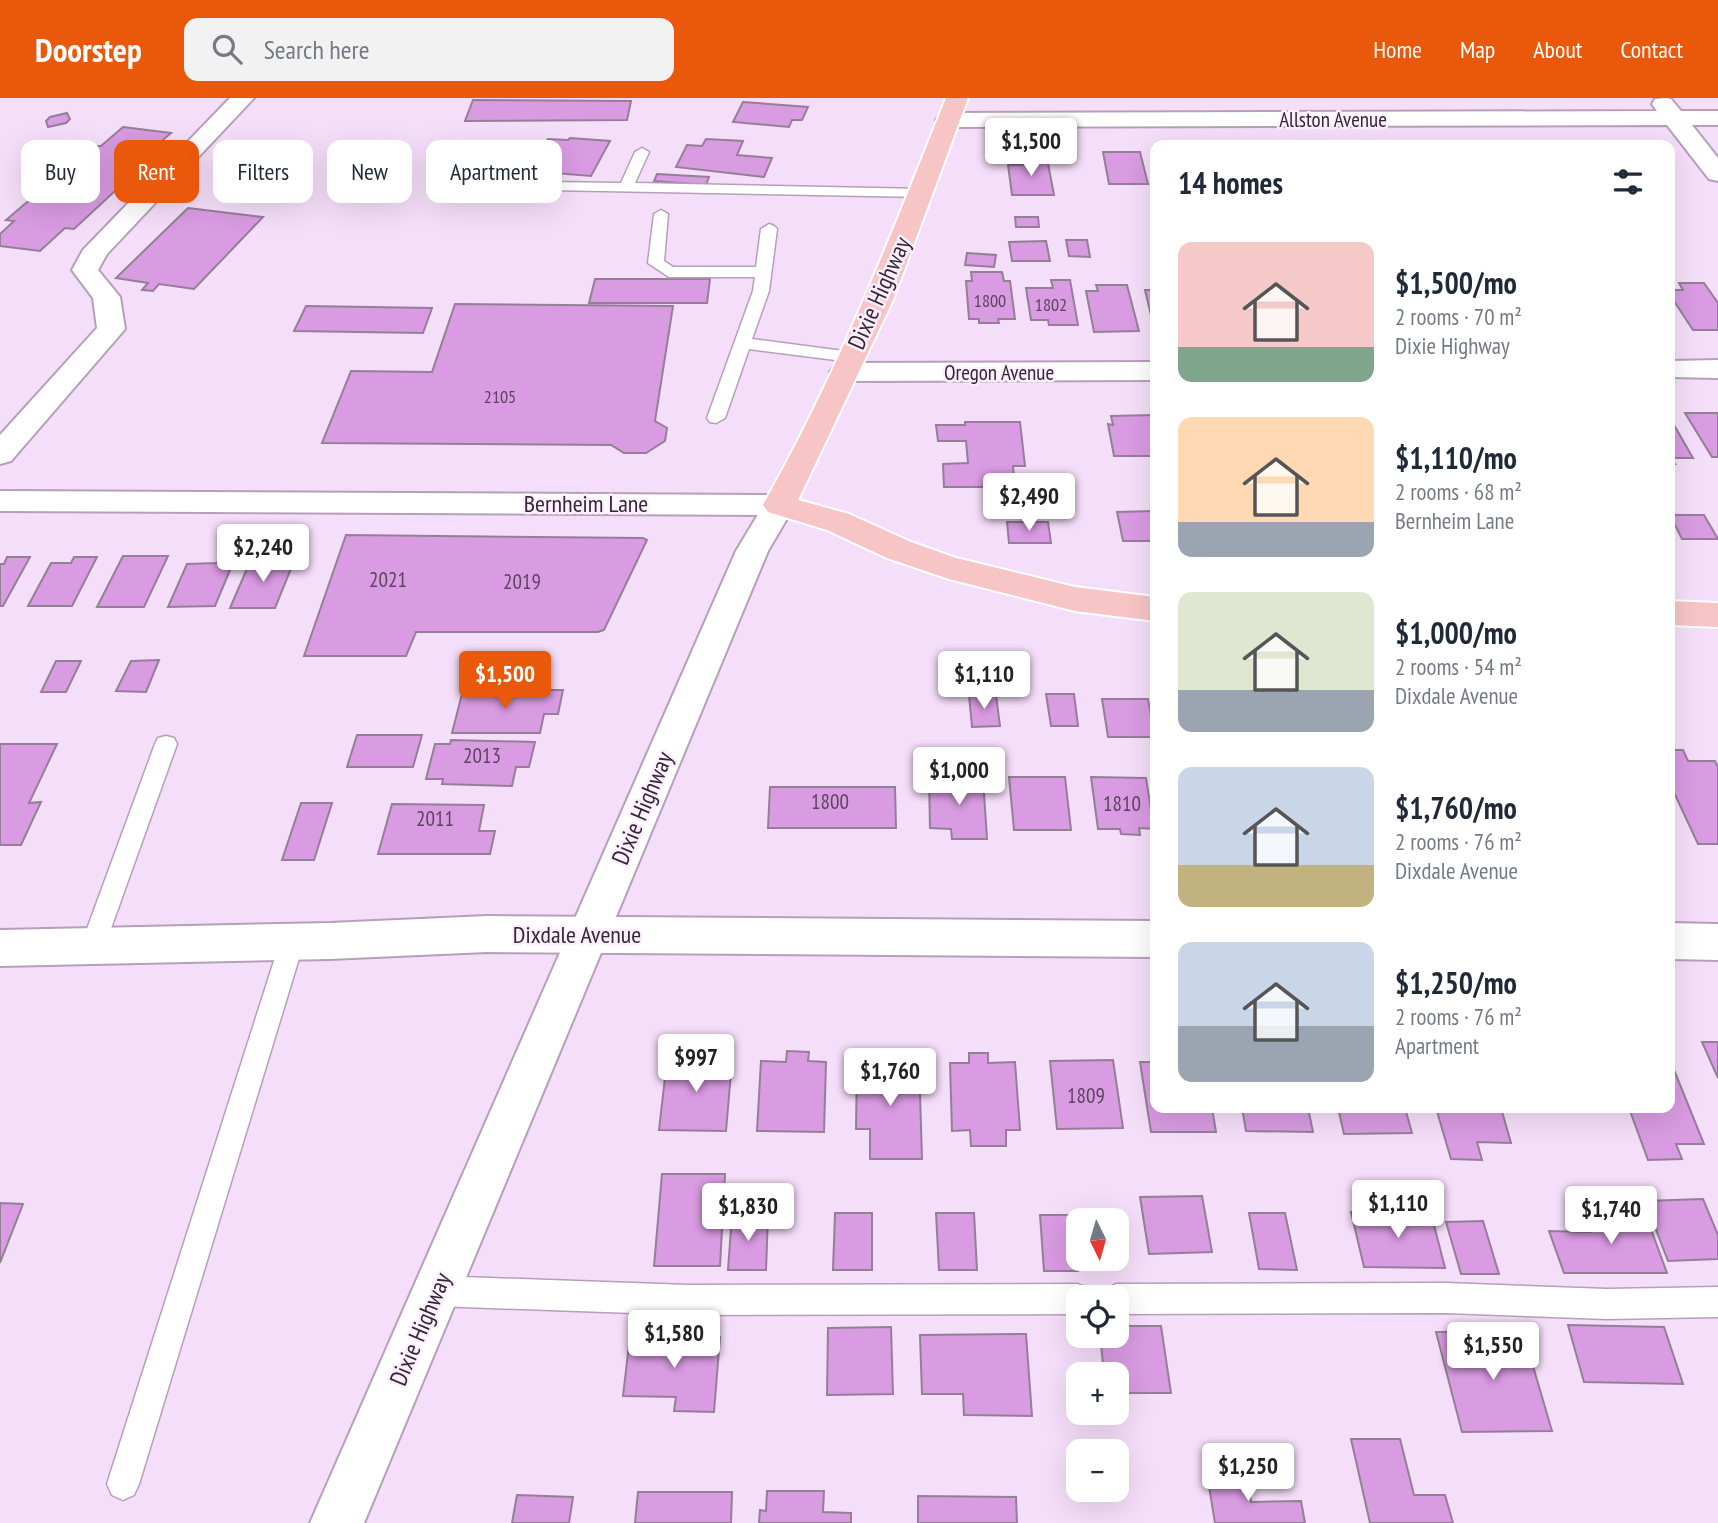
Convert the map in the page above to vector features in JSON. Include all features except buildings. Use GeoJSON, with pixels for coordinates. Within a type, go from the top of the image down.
{"type":"FeatureCollection","features":[{"type":"Feature","properties":{"kind":"main road","name":"Dixie Highway"},"geometry":{"type":"LineString","coordinates":[[779,505],[799,469],[879,300],[923,193],[952,109]]}},
{"type":"Feature","properties":{"kind":"main road","name":"Bernheim Lane"},"geometry":{"type":"LineString","coordinates":[[779,505],[838,522],[899,551],[950,568],[1075,599],[1150,608]]}},
{"type":"Feature","properties":{"kind":"main road"},"geometry":{"type":"LineString","coordinates":[[1675,613],[1718,615]]}},
{"type":"Feature","properties":{"kind":"street"},"geometry":{"type":"LineString","coordinates":[[0,454],[111,329],[106,297],[85,270],[96,250],[243,98]]}},
{"type":"Feature","properties":{"kind":"street"},"geometry":{"type":"LineString","coordinates":[[1658,98],[1718,174]]}},
{"type":"Feature","properties":{"kind":"street","name":"Allston Avenue"},"geometry":{"type":"LineString","coordinates":[[952,109],[1718,118]]}},
{"type":"Feature","properties":{"kind":"street","name":"Oregon Avenue"},"geometry":{"type":"LineString","coordinates":[[847,365],[1150,371]]}},
{"type":"Feature","properties":{"kind":"street"},"geometry":{"type":"LineString","coordinates":[[1675,369],[1718,369]]}},
{"type":"Feature","properties":{"kind":"street","name":"Bernheim Lane"},"geometry":{"type":"LineString","coordinates":[[0,501],[779,505]]}},
{"type":"Feature","properties":{"kind":"street","name":"Dixie Highway"},"geometry":{"type":"LineString","coordinates":[[337,1523],[752,551],[779,505]]}},
{"type":"Feature","properties":{"kind":"street","name":"Dixdale Avenue"},"geometry":{"type":"LineString","coordinates":[[0,948],[92,948],[588,934],[1150,939]]}},
{"type":"Feature","properties":{"kind":"street"},"geometry":{"type":"LineString","coordinates":[[1675,941],[1718,942]]}},
{"type":"Feature","properties":{"kind":"lane"},"geometry":{"type":"LineString","coordinates":[[626,188],[642,152]]}},
{"type":"Feature","properties":{"kind":"lane"},"geometry":{"type":"LineString","coordinates":[[562,187],[923,193]]}},
{"type":"Feature","properties":{"kind":"lane"},"geometry":{"type":"LineString","coordinates":[[661,214],[656,263],[661,269],[669,272],[764,272]]}},
{"type":"Feature","properties":{"kind":"lane"},"geometry":{"type":"LineString","coordinates":[[716,418],[761,291],[769,229]]}},
{"type":"Feature","properties":{"kind":"lane"},"geometry":{"type":"LineString","coordinates":[[743,343],[847,365]]}},
{"type":"Feature","properties":{"kind":"lane"},"geometry":{"type":"LineString","coordinates":[[92,948],[166,744]]}},
{"type":"Feature","properties":{"kind":"lane"},"geometry":{"type":"LineString","coordinates":[[122,1484],[292,942]]}},
{"type":"Feature","properties":{"kind":"lane"},"geometry":{"type":"LineString","coordinates":[[436,1292],[688,1300],[1066,1299]]}},
{"type":"Feature","properties":{"kind":"lane"},"geometry":{"type":"LineString","coordinates":[[1129,1299],[1446,1298],[1607,1304],[1718,1302]]}}]}
